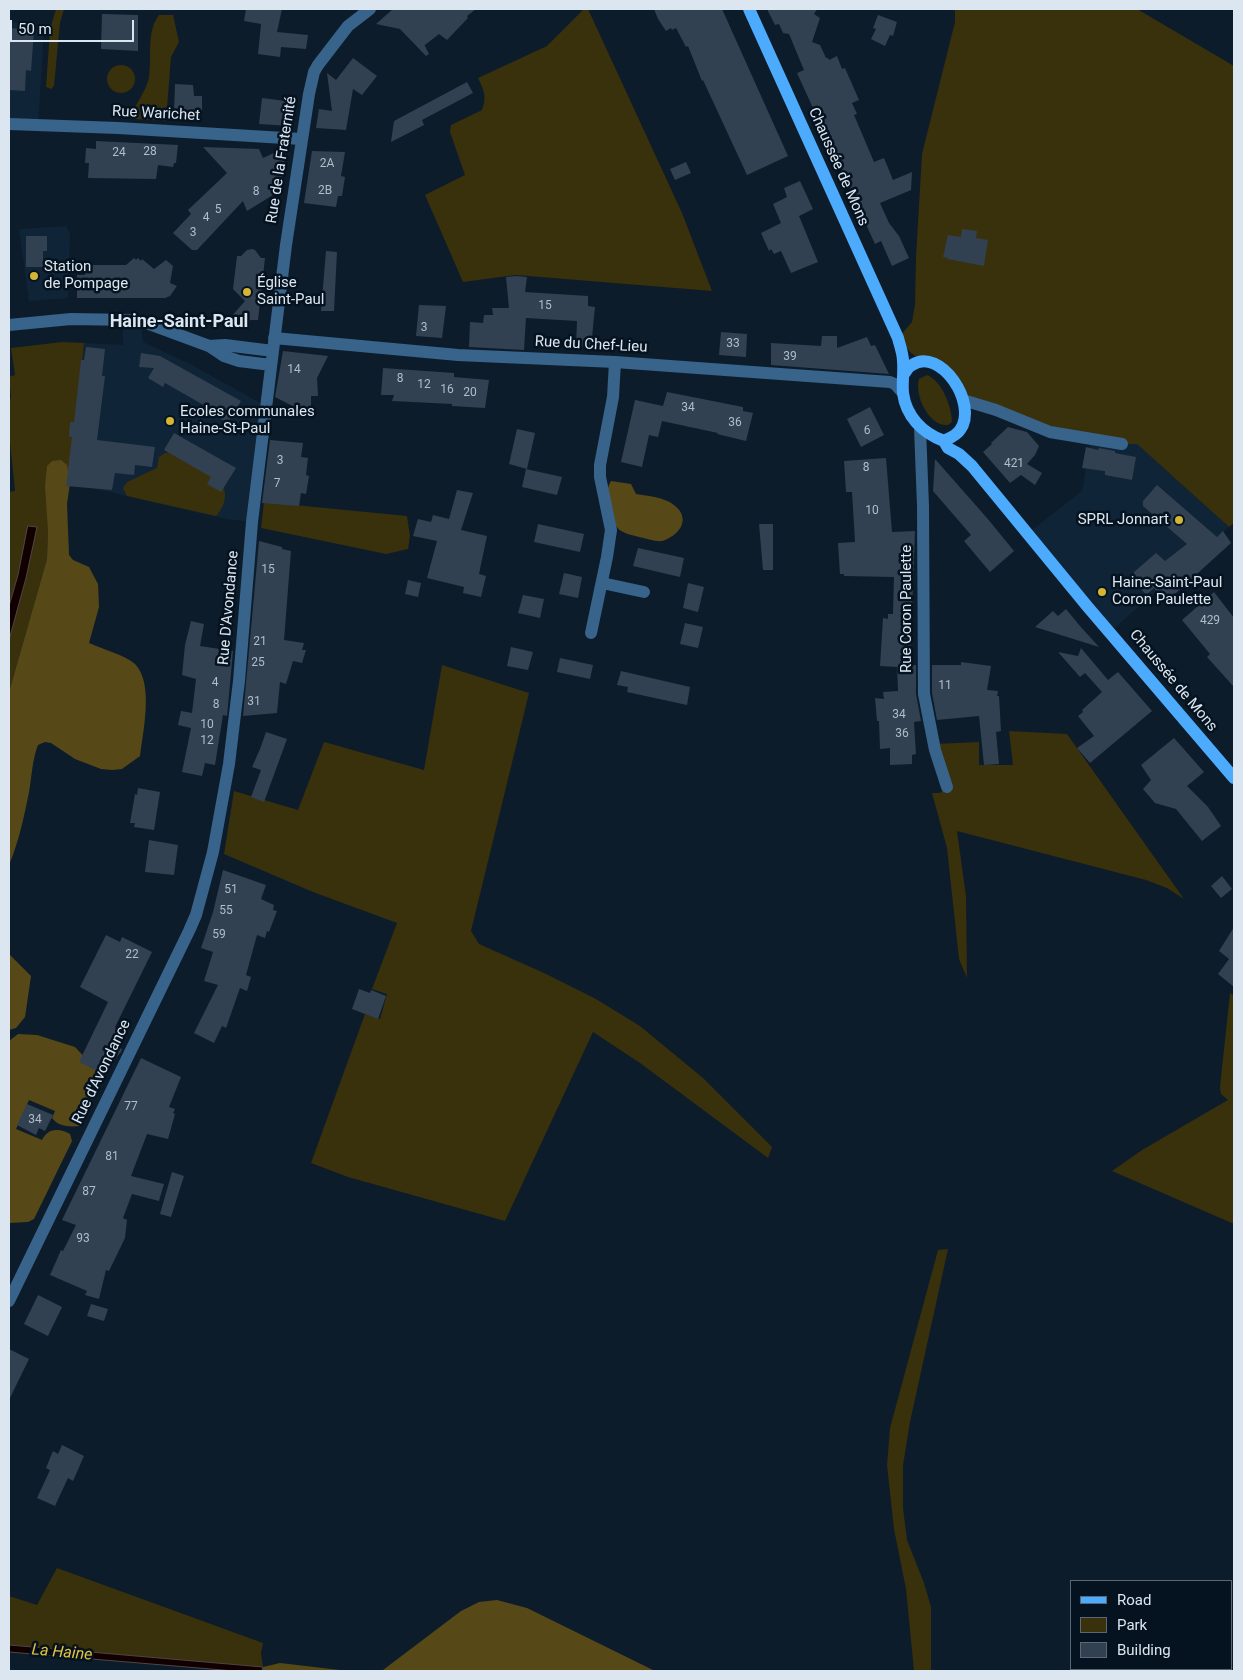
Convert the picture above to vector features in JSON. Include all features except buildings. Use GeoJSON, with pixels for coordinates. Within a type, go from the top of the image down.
{"type":"FeatureCollection","features":[{"type":"Feature","properties":{"kind":"main road","name":"Chaussée de Mons"},"geometry":{"type":"LineString","coordinates":[[749,9],[898,338]]}},
{"type":"Feature","properties":{"kind":"main road"},"geometry":{"type":"LineString","coordinates":[[898,338],[911,353],[923,362]]}},
{"type":"Feature","properties":{"kind":"main road"},"geometry":{"type":"LineString","coordinates":[[898,338],[903,358],[903,392],[910,413],[920,428],[933,437],[944,441],[948,448],[959,454],[972,466]]}},
{"type":"Feature","properties":{"kind":"main road"},"geometry":{"type":"LineString","coordinates":[[904,374],[912,365],[923,362],[934,364],[950,374],[956,382],[965,407],[965,421],[960,431],[944,441]]}},
{"type":"Feature","properties":{"kind":"main road"},"geometry":{"type":"LineString","coordinates":[[960,431],[972,466]]}},
{"type":"Feature","properties":{"kind":"main road","name":"Chaussée de Mons"},"geometry":{"type":"LineString","coordinates":[[972,466],[1234,778]]}},
{"type":"Feature","properties":{"kind":"street","name":"Rue de la Fraternité"},"geometry":{"type":"LineString","coordinates":[[271,365],[301,138],[311,82],[318,65],[348,26],[370,9]]}},
{"type":"Feature","properties":{"kind":"street","name":"Rue Warichet"},"geometry":{"type":"LineString","coordinates":[[9,124],[301,138]]}},
{"type":"Feature","properties":{"kind":"street"},"geometry":{"type":"LineString","coordinates":[[9,325],[71,319],[132,320],[144,322],[209,346],[224,356],[239,361],[271,365]]}},
{"type":"Feature","properties":{"kind":"street","name":"Rue du Chef-Lieu"},"geometry":{"type":"LineString","coordinates":[[209,346],[274,344],[615,362],[890,382],[903,392]]}},
{"type":"Feature","properties":{"kind":"street"},"geometry":{"type":"LineString","coordinates":[[591,633],[611,530],[600,477],[600,465],[613,397],[615,362]]}},
{"type":"Feature","properties":{"kind":"street","name":"Rue D'Avondance"},"geometry":{"type":"LineString","coordinates":[[213,852],[235,720],[252,522],[271,365]]}},
{"type":"Feature","properties":{"kind":"street"},"geometry":{"type":"LineString","coordinates":[[963,400],[996,410],[1050,432],[1122,444]]}},
{"type":"Feature","properties":{"kind":"street","name":"Rue Coron Paulette"},"geometry":{"type":"LineString","coordinates":[[920,428],[923,506],[924,694],[935,750],[947,787]]}},
{"type":"Feature","properties":{"kind":"street"},"geometry":{"type":"LineString","coordinates":[[602,583],[644,592]]}},
{"type":"Feature","properties":{"kind":"street","name":"Rue d'Avondance"},"geometry":{"type":"LineString","coordinates":[[9,1300],[189,931],[196,915],[213,852]]}},
{"type":"Feature","properties":{"kind":"shaded area"},"geometry":{"type":"Polygon","coordinates":[[[9,21],[18,23],[17,27],[44,30],[38,125],[9,124],[9,21]]]}},
{"type":"Feature","properties":{"kind":"shaded area"},"geometry":{"type":"Polygon","coordinates":[[[66,226],[70,234],[68,298],[29,301],[19,229],[66,226]]]}},
{"type":"Feature","properties":{"kind":"shaded area","name":"Ecoles communales Haine-St-Paul"},"geometry":{"type":"Polygon","coordinates":[[[141,326],[143,342],[190,364],[266,406],[252,522],[226,519],[70,483],[84,343],[123,345],[123,330],[141,326]]]}},
{"type":"Feature","properties":{"kind":"shaded area"},"geometry":{"type":"Polygon","coordinates":[[[1091,439],[1122,444],[1137,444],[1229,527],[1110,632],[1027,534],[1082,491],[1091,439]]]}},
{"type":"Feature","properties":{"kind":"shaded area"},"geometry":{"type":"Polygon","coordinates":[[[61,460],[67,465],[70,483],[67,504],[69,555],[73,560],[89,567],[98,584],[99,607],[89,643],[125,658],[135,664],[141,672],[146,695],[143,734],[140,756],[122,769],[101,769],[75,759],[51,743],[45,742],[38,745],[33,762],[23,820],[9,865],[9,692],[47,559],[48,530],[45,486],[47,466],[52,461],[61,460]]]}},
{"type":"Feature","properties":{"kind":"shaded area"},"geometry":{"type":"Polygon","coordinates":[[[611,481],[631,484],[636,494],[670,502],[679,510],[682,516],[683,521],[678,531],[668,539],[660,541],[650,540],[619,530],[614,523],[609,499],[608,488],[611,481]]]}},
{"type":"Feature","properties":{"kind":"shaded area"},"geometry":{"type":"Polygon","coordinates":[[[9,954],[31,976],[25,1017],[16,1028],[9,1030],[9,954]]]}},
{"type":"Feature","properties":{"kind":"shaded area"},"geometry":{"type":"Polygon","coordinates":[[[18,1034],[37,1035],[75,1047],[87,1060],[101,1070],[102,1077],[80,1126],[61,1125],[52,1118],[55,1111],[29,1100],[16,1129],[42,1140],[47,1133],[58,1130],[70,1134],[72,1141],[34,1219],[28,1222],[9,1223],[9,1041],[18,1034]]]}},
{"type":"Feature","properties":{"kind":"shaded area"},"geometry":{"type":"Polygon","coordinates":[[[497,1600],[527,1608],[655,1671],[370,1671],[383,1670],[461,1611],[479,1602],[497,1600]]]}},
{"type":"Feature","properties":{"kind":"shaded area"},"geometry":{"type":"Polygon","coordinates":[[[280,1663],[348,1671],[262,1671],[263,1667],[280,1663]]]}},
{"type":"Feature","properties":{"kind":"green space"},"geometry":{"type":"Polygon","coordinates":[[[56,9],[64,9],[60,23],[54,86],[51,89],[46,87],[50,30],[56,9]]]}},
{"type":"Feature","properties":{"kind":"green space"},"geometry":{"type":"Polygon","coordinates":[[[584,9],[588,9],[682,213],[712,291],[516,275],[463,282],[425,195],[465,175],[450,132],[451,125],[482,110],[484,94],[478,78],[547,46],[584,9]]]}},
{"type":"Feature","properties":{"kind":"green space"},"geometry":{"type":"Polygon","coordinates":[[[955,9],[1137,9],[1234,66],[1234,523],[1229,527],[1137,444],[1122,444],[1050,432],[963,400],[956,382],[911,353],[898,338],[912,322],[915,304],[922,154],[955,22],[955,9]]]}},
{"type":"Feature","properties":{"kind":"green space"},"geometry":{"type":"Polygon","coordinates":[[[159,15],[173,15],[179,42],[171,57],[166,121],[134,119],[132,113],[148,82],[152,29],[159,15]]]}},
{"type":"Feature","properties":{"kind":"green space"},"geometry":{"type":"Polygon","coordinates":[[[121,65],[131,69],[135,79],[131,89],[121,93],[111,89],[107,79],[111,69],[121,65]]]}},
{"type":"Feature","properties":{"kind":"green space"},"geometry":{"type":"Polygon","coordinates":[[[62,342],[84,343],[70,483],[48,530],[47,559],[9,692],[9,640],[37,527],[28,526],[18,575],[9,606],[9,492],[15,491],[9,432],[11,396],[9,377],[15,375],[11,348],[62,342]]]}},
{"type":"Feature","properties":{"kind":"green space"},"geometry":{"type":"Polygon","coordinates":[[[927,375],[942,389],[948,402],[952,422],[948,425],[935,421],[924,409],[918,386],[919,379],[927,375]]]}},
{"type":"Feature","properties":{"kind":"green space"},"geometry":{"type":"Polygon","coordinates":[[[172,452],[211,474],[223,485],[224,504],[216,516],[127,496],[123,488],[127,482],[157,468],[159,457],[165,453],[172,452]]]}},
{"type":"Feature","properties":{"kind":"green space"},"geometry":{"type":"Polygon","coordinates":[[[264,502],[407,516],[410,536],[408,549],[386,554],[261,528],[264,502]]]}},
{"type":"Feature","properties":{"kind":"green space"},"geometry":{"type":"Polygon","coordinates":[[[442,665],[529,693],[471,931],[479,944],[596,999],[640,1026],[703,1078],[772,1147],[768,1158],[640,1063],[593,1032],[505,1221],[348,1177],[311,1163],[365,1014],[380,1019],[387,994],[372,989],[397,923],[313,892],[224,854],[234,791],[298,810],[324,742],[424,770],[442,665]]]}},
{"type":"Feature","properties":{"kind":"green space"},"geometry":{"type":"Polygon","coordinates":[[[1009,731],[1067,734],[1184,899],[1167,888],[1146,880],[957,831],[966,896],[967,978],[959,959],[947,848],[932,793],[940,793],[947,786],[934,744],[979,742],[979,765],[1013,765],[1009,731]]]}},
{"type":"Feature","properties":{"kind":"green space"},"geometry":{"type":"Polygon","coordinates":[[[1230,993],[1234,996],[1234,1224],[1112,1171],[1142,1150],[1228,1100],[1221,1094],[1220,1087],[1230,993]]]}},
{"type":"Feature","properties":{"kind":"green space"},"geometry":{"type":"Polygon","coordinates":[[[948,1249],[910,1422],[903,1465],[903,1508],[907,1540],[924,1583],[931,1607],[931,1671],[914,1671],[906,1589],[894,1529],[887,1465],[890,1428],[938,1250],[948,1249]]]}},
{"type":"Feature","properties":{"kind":"green space"},"geometry":{"type":"Polygon","coordinates":[[[57,1568],[263,1643],[261,1653],[263,1667],[9,1645],[9,1596],[37,1605],[57,1568]]]}},
{"type":"Feature","properties":{"kind":"water"},"geometry":{"type":"Polygon","coordinates":[[[28,526],[37,527],[26,578],[9,640],[9,606],[18,575],[28,526]]]}},
{"type":"Feature","properties":{"kind":"water","name":"La Haine"},"geometry":{"type":"Polygon","coordinates":[[[9,1645],[263,1667],[262,1671],[234,1671],[9,1652],[9,1645]]]}},
{"type":"Feature","properties":{"kind":"place","name":"Station de Pompage"},"geometry":{"type":"Point","coordinates":[34,276]}},
{"type":"Feature","properties":{"kind":"place","name":"Église Saint-Paul"},"geometry":{"type":"Point","coordinates":[247,292]}},
{"type":"Feature","properties":{"kind":"place","name":"Ecoles communales Haine-St-Paul"},"geometry":{"type":"Point","coordinates":[170,421]}},
{"type":"Feature","properties":{"kind":"place","name":"SPRL Jonnart"},"geometry":{"type":"Point","coordinates":[1179,520]}},
{"type":"Feature","properties":{"kind":"place","name":"Haine-Saint-Paul Coron Paulette"},"geometry":{"type":"Point","coordinates":[1102,592]}},
{"type":"Feature","properties":{"kind":"district","name":"Haine-Saint-Paul"},"geometry":{"type":"Point","coordinates":[179,322]}}]}
